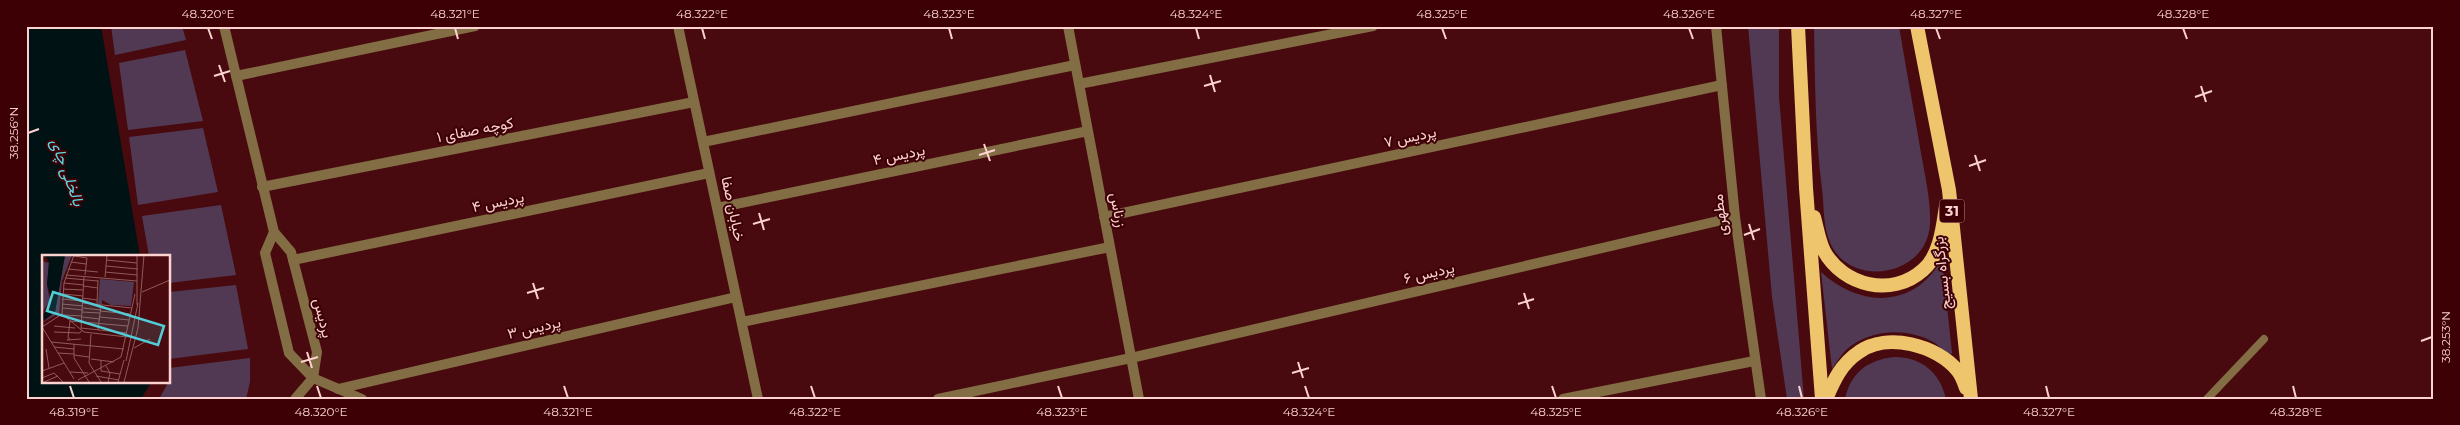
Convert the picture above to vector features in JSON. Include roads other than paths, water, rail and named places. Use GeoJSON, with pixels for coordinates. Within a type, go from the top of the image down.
{"type":"FeatureCollection","features":[{"type":"Feature","properties":{"kind":"highway"},"geometry":{"type":"LineString","coordinates":[[1798,26],[1806,188],[1822,399]]}},
{"type":"Feature","properties":{"kind":"highway","name":"بزرگراه بسیج"},"geometry":{"type":"LineString","coordinates":[[1917,26],[1949,190],[1971,398]]}},
{"type":"Feature","properties":{"kind":"highway"},"geometry":{"type":"LineString","coordinates":[[1806,188],[1823,250],[1834,264],[1852,279],[1870,285],[1888,286],[1906,281],[1923,270],[1930,262],[1942,229],[1949,190]]}},
{"type":"Feature","properties":{"kind":"highway"},"geometry":{"type":"LineString","coordinates":[[1826,399],[1838,372],[1860,351],[1872,345],[1902,343],[1925,348],[1946,360],[1958,371],[1971,398]]}},
{"type":"Feature","properties":{"kind":"street","name":"پردیس"},"geometry":{"type":"LineString","coordinates":[[224,26],[274,232],[292,252],[317,352],[313,378]]}},
{"type":"Feature","properties":{"kind":"street"},"geometry":{"type":"LineString","coordinates":[[236,76],[475,26]]}},
{"type":"Feature","properties":{"kind":"street","name":"خیابان صفا"},"geometry":{"type":"LineString","coordinates":[[678,26],[758,399]]}},
{"type":"Feature","properties":{"kind":"street","name":"زرناس"},"geometry":{"type":"LineString","coordinates":[[1068,26],[1139,399]]}},
{"type":"Feature","properties":{"kind":"street"},"geometry":{"type":"LineString","coordinates":[[1079,84],[1373,26]]}},
{"type":"Feature","properties":{"kind":"street","name":"مطهری"},"geometry":{"type":"LineString","coordinates":[[1716,26],[1734,217],[1761,399]]}},
{"type":"Feature","properties":{"kind":"street"},"geometry":{"type":"LineString","coordinates":[[703,142],[1075,65]]}},
{"type":"Feature","properties":{"kind":"street","name":"پردیس ۷"},"geometry":{"type":"LineString","coordinates":[[1104,217],[1722,85]]}},
{"type":"Feature","properties":{"kind":"street","name":"کوچه صفای ۱"},"geometry":{"type":"LineString","coordinates":[[262,187],[694,102]]}},
{"type":"Feature","properties":{"kind":"street","name":"پردیس ۴"},"geometry":{"type":"LineString","coordinates":[[717,208],[1088,131]]}},
{"type":"Feature","properties":{"kind":"street","name":"پردیس ۴"},"geometry":{"type":"LineString","coordinates":[[293,260],[710,173]]}},
{"type":"Feature","properties":{"kind":"street","name":"پردیس ۶"},"geometry":{"type":"LineString","coordinates":[[938,399],[1131,358],[1734,217]]}},
{"type":"Feature","properties":{"kind":"street"},"geometry":{"type":"LineString","coordinates":[[274,232],[265,253],[289,353],[313,378],[362,399]]}},
{"type":"Feature","properties":{"kind":"street"},"geometry":{"type":"LineString","coordinates":[[742,322],[1110,247]]}},
{"type":"Feature","properties":{"kind":"street","name":"پردیس ۳"},"geometry":{"type":"LineString","coordinates":[[338,389],[736,297]]}},
{"type":"Feature","properties":{"kind":"street"},"geometry":{"type":"LineString","coordinates":[[1562,399],[1754,361]]}},
{"type":"Feature","properties":{"kind":"street"},"geometry":{"type":"LineString","coordinates":[[295,399],[313,378]]}},
{"type":"Feature","properties":{"kind":"lane"},"geometry":{"type":"LineString","coordinates":[[2208,399],[2264,339]]}},
{"type":"Feature","properties":{"kind":"water","name":"بالخلی چای"},"geometry":{"type":"Polygon","coordinates":[[[26,26],[101,26],[140,255],[42,255],[42,382],[151,382],[141,399],[26,399],[26,26]]]}}]}
